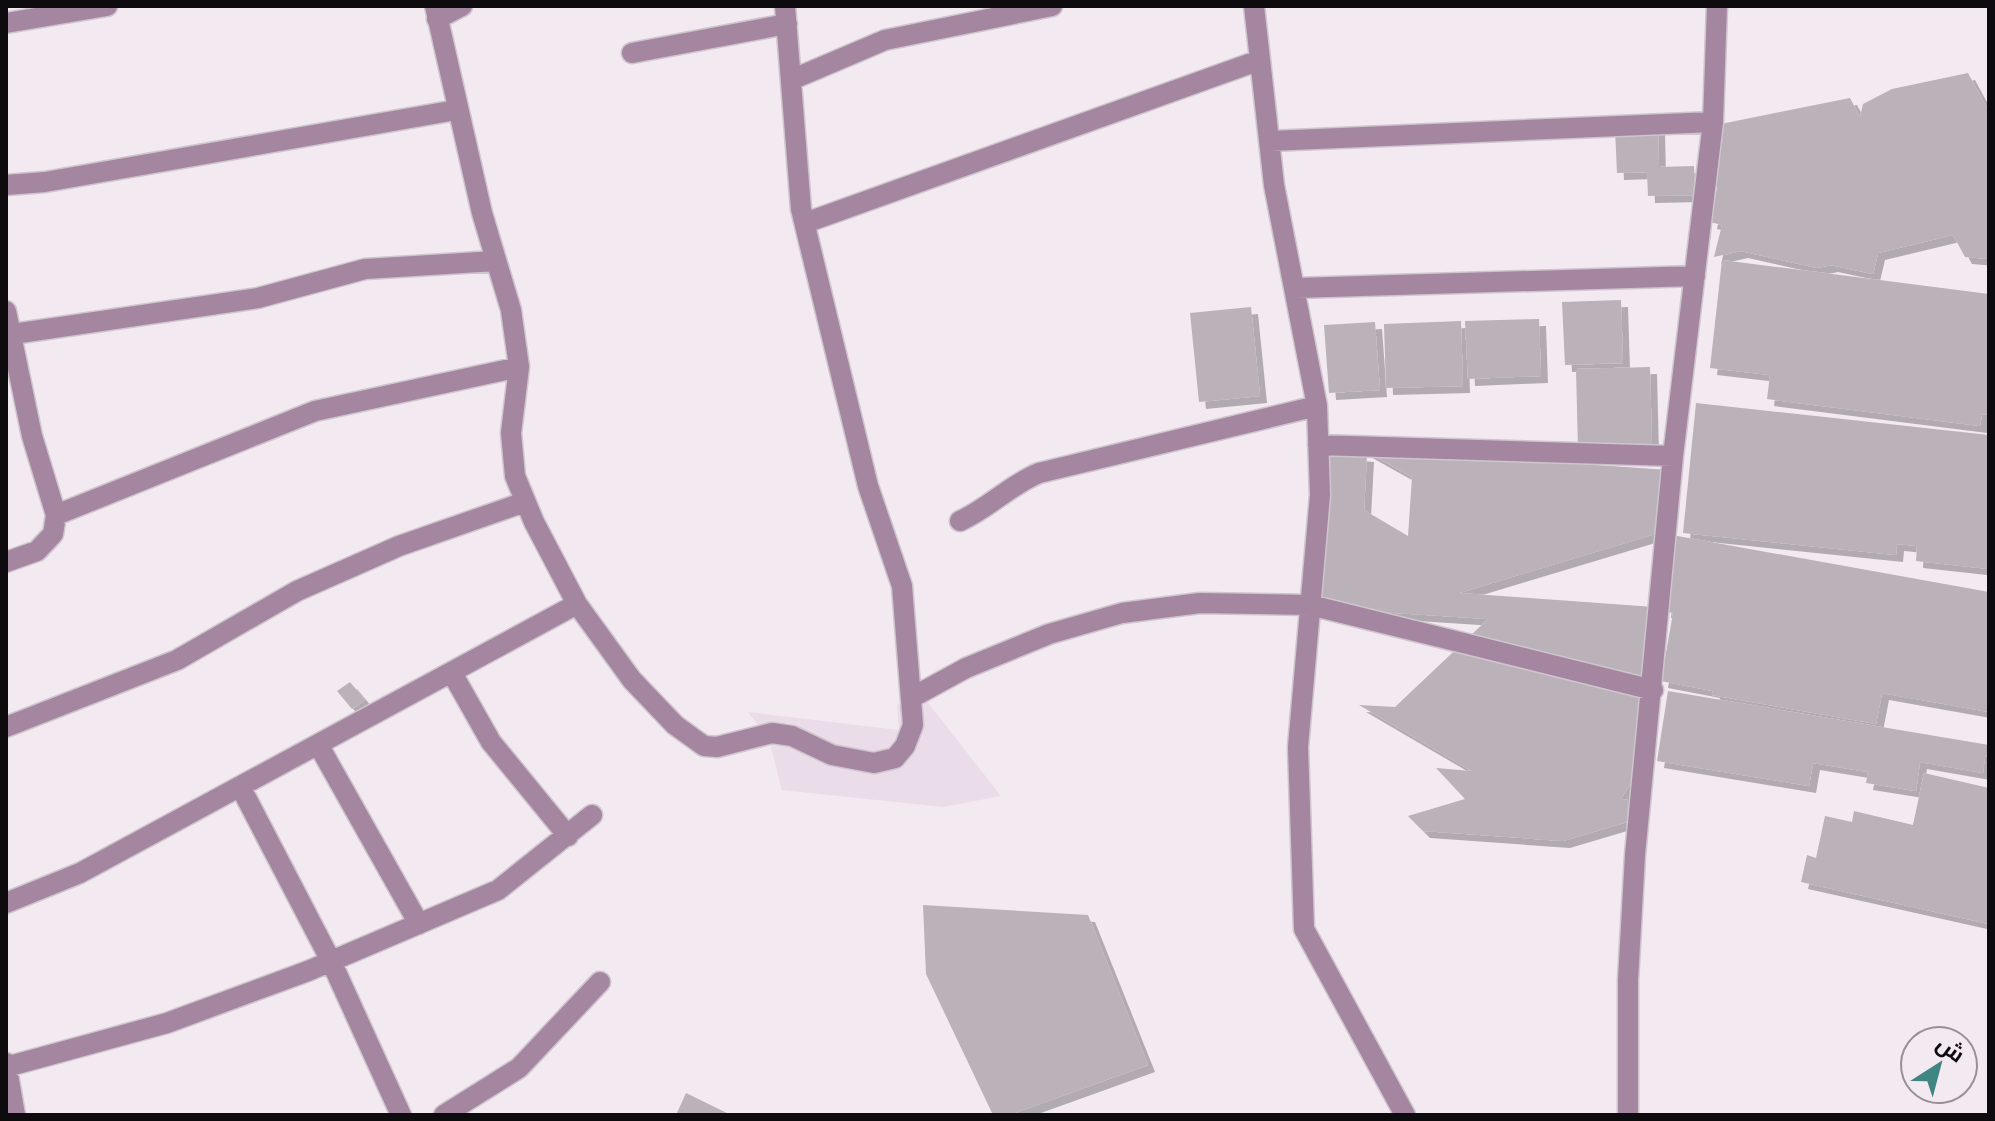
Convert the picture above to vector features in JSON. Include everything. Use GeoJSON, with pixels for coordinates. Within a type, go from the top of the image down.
{"type":"FeatureCollection","features":[{"type":"Feature","properties":{"kind":"street"},"geometry":{"type":"LineString","coordinates":[[6,23],[107,6]]}},
{"type":"Feature","properties":{"kind":"street"},"geometry":{"type":"LineString","coordinates":[[462,6],[436,12],[456,110],[511,310],[519,367],[511,433],[515,476],[577,604],[632,680],[675,725],[704,746],[717,747],[772,733],[792,736],[832,755],[874,763],[895,758],[905,746],[913,725],[902,586],[868,486],[805,223],[786,15],[632,53]]}},
{"type":"Feature","properties":{"kind":"street"},"geometry":{"type":"LineString","coordinates":[[791,80],[885,40],[1052,6]]}},
{"type":"Feature","properties":{"kind":"street"},"geometry":{"type":"LineString","coordinates":[[1254,6],[1269,141],[1317,406],[1320,495],[1298,747],[1304,929],[1405,1115]]}},
{"type":"Feature","properties":{"kind":"street"},"geometry":{"type":"LineString","coordinates":[[1628,1115],[1628,980],[1635,855],[1673,456],[1713,122],[1717,6]]}},
{"type":"Feature","properties":{"kind":"street"},"geometry":{"type":"LineString","coordinates":[[805,223],[1260,60]]}},
{"type":"Feature","properties":{"kind":"street"},"geometry":{"type":"LineString","coordinates":[[6,185],[45,182],[456,110]]}},
{"type":"Feature","properties":{"kind":"street"},"geometry":{"type":"LineString","coordinates":[[1269,141],[1713,122]]}},
{"type":"Feature","properties":{"kind":"street"},"geometry":{"type":"LineString","coordinates":[[9,335],[258,298],[365,269],[496,261]]}},
{"type":"Feature","properties":{"kind":"street"},"geometry":{"type":"LineString","coordinates":[[1296,288],[1695,276]]}},
{"type":"Feature","properties":{"kind":"street"},"geometry":{"type":"LineString","coordinates":[[6,311],[32,436],[56,515],[53,534],[37,551],[6,562]]}},
{"type":"Feature","properties":{"kind":"street"},"geometry":{"type":"LineString","coordinates":[[56,515],[315,411],[519,367]]}},
{"type":"Feature","properties":{"kind":"street"},"geometry":{"type":"LineString","coordinates":[[960,521],[981,512],[1020,481],[1039,473],[1317,406]]}},
{"type":"Feature","properties":{"kind":"street"},"geometry":{"type":"LineString","coordinates":[[1318,445],[1673,456]]}},
{"type":"Feature","properties":{"kind":"street"},"geometry":{"type":"LineString","coordinates":[[6,727],[177,660],[297,591],[399,546],[525,502]]}},
{"type":"Feature","properties":{"kind":"street"},"geometry":{"type":"LineString","coordinates":[[911,698],[966,668],[1049,634],[1122,613],[1200,603],[1310,605],[1653,690]]}},
{"type":"Feature","properties":{"kind":"street"},"geometry":{"type":"LineString","coordinates":[[6,903],[80,873],[577,604]]}},
{"type":"Feature","properties":{"kind":"street"},"geometry":{"type":"LineString","coordinates":[[452,673],[491,742],[568,836]]}},
{"type":"Feature","properties":{"kind":"street"},"geometry":{"type":"LineString","coordinates":[[319,746],[419,924]]}},
{"type":"Feature","properties":{"kind":"street"},"geometry":{"type":"LineString","coordinates":[[241,788],[331,961],[401,1115]]}},
{"type":"Feature","properties":{"kind":"street"},"geometry":{"type":"LineString","coordinates":[[15,1115],[6,1066],[167,1023],[419,924],[498,890],[592,815]]}},
{"type":"Feature","properties":{"kind":"street"},"geometry":{"type":"LineString","coordinates":[[444,1115],[519,1068],[600,982]]}},
{"type":"Feature","properties":{"kind":"shaded area"},"geometry":{"type":"Polygon","coordinates":[[[925,699],[1001,796],[943,807],[782,790],[769,739],[748,712],[899,730],[897,705],[925,699]]]}},
{"type":"Feature","properties":{"kind":"building"},"geometry":{"type":"Polygon","coordinates":[[[1968,73],[1989,112],[1989,259],[1965,257],[1953,235],[1878,253],[1873,274],[1831,265],[1817,268],[1741,251],[1714,257],[1722,225],[1710,222],[1717,188],[1711,174],[1711,126],[1850,98],[1860,117],[1863,104],[1892,89],[1968,73]]]}},
{"type":"Feature","properties":{"kind":"building"},"geometry":{"type":"Polygon","coordinates":[[[1658,128],[1659,167],[1694,166],[1695,195],[1648,196],[1647,172],[1617,173],[1615,129],[1658,128]]]}},
{"type":"Feature","properties":{"kind":"building"},"geometry":{"type":"Polygon","coordinates":[[[1722,260],[1989,294],[1989,415],[1982,414],[1980,426],[1767,399],[1770,375],[1710,368],[1722,260]]]}},
{"type":"Feature","properties":{"kind":"building"},"geometry":{"type":"Polygon","coordinates":[[[1621,300],[1623,363],[1565,365],[1562,302],[1621,300]]]}},
{"type":"Feature","properties":{"kind":"building"},"geometry":{"type":"Polygon","coordinates":[[[1251,307],[1260,396],[1199,402],[1190,313],[1251,307]]]}},
{"type":"Feature","properties":{"kind":"building"},"geometry":{"type":"Polygon","coordinates":[[[1539,319],[1541,376],[1468,379],[1465,321],[1539,319]]]}},
{"type":"Feature","properties":{"kind":"building"},"geometry":{"type":"Polygon","coordinates":[[[1461,321],[1463,386],[1386,388],[1384,324],[1461,321]]]}},
{"type":"Feature","properties":{"kind":"building"},"geometry":{"type":"Polygon","coordinates":[[[1375,322],[1380,390],[1329,393],[1324,325],[1375,322]]]}},
{"type":"Feature","properties":{"kind":"building"},"geometry":{"type":"Polygon","coordinates":[[[1650,367],[1652,447],[1578,449],[1576,369],[1650,367]]]}},
{"type":"Feature","properties":{"kind":"building"},"geometry":{"type":"Polygon","coordinates":[[[1696,403],[1989,435],[1989,569],[1916,561],[1917,546],[1897,544],[1896,555],[1683,533],[1696,403]]]}},
{"type":"Feature","properties":{"kind":"building"},"geometry":{"type":"Polygon","coordinates":[[[1362,449],[1669,470],[1665,531],[1459,593],[1654,607],[1646,757],[1621,799],[1628,800],[1627,822],[1563,841],[1423,831],[1408,816],[1465,799],[1436,768],[1472,771],[1359,705],[1395,707],[1488,619],[1318,608],[1329,452],[1367,455],[1364,510],[1408,536],[1412,477],[1362,449]]]}},
{"type":"Feature","properties":{"kind":"building"},"geometry":{"type":"Polygon","coordinates":[[[1672,535],[1989,592],[1989,712],[1882,693],[1876,724],[1712,695],[1713,691],[1661,681],[1673,613],[1664,611],[1672,535]]]}},
{"type":"Feature","properties":{"kind":"building"},"geometry":{"type":"Polygon","coordinates":[[[350,682],[365,700],[352,709],[337,691],[350,682]]]}},
{"type":"Feature","properties":{"kind":"building"},"geometry":{"type":"Polygon","coordinates":[[[1668,691],[1989,745],[1989,757],[1985,756],[1983,773],[1920,762],[1916,791],[1866,783],[1868,772],[1813,763],[1809,786],[1657,761],[1668,691]]]}},
{"type":"Feature","properties":{"kind":"building"},"geometry":{"type":"Polygon","coordinates":[[[1924,773],[1989,788],[1989,924],[1801,882],[1807,855],[1816,858],[1825,816],[1852,822],[1854,811],[1913,825],[1924,773]]]}},
{"type":"Feature","properties":{"kind":"building"},"geometry":{"type":"Polygon","coordinates":[[[923,905],[1088,915],[1148,1065],[1009,1115],[993,1115],[926,974],[923,905]]]}},
{"type":"Feature","properties":{"kind":"building"},"geometry":{"type":"Polygon","coordinates":[[[686,1093],[731,1115],[676,1115],[686,1093]]]}}]}
